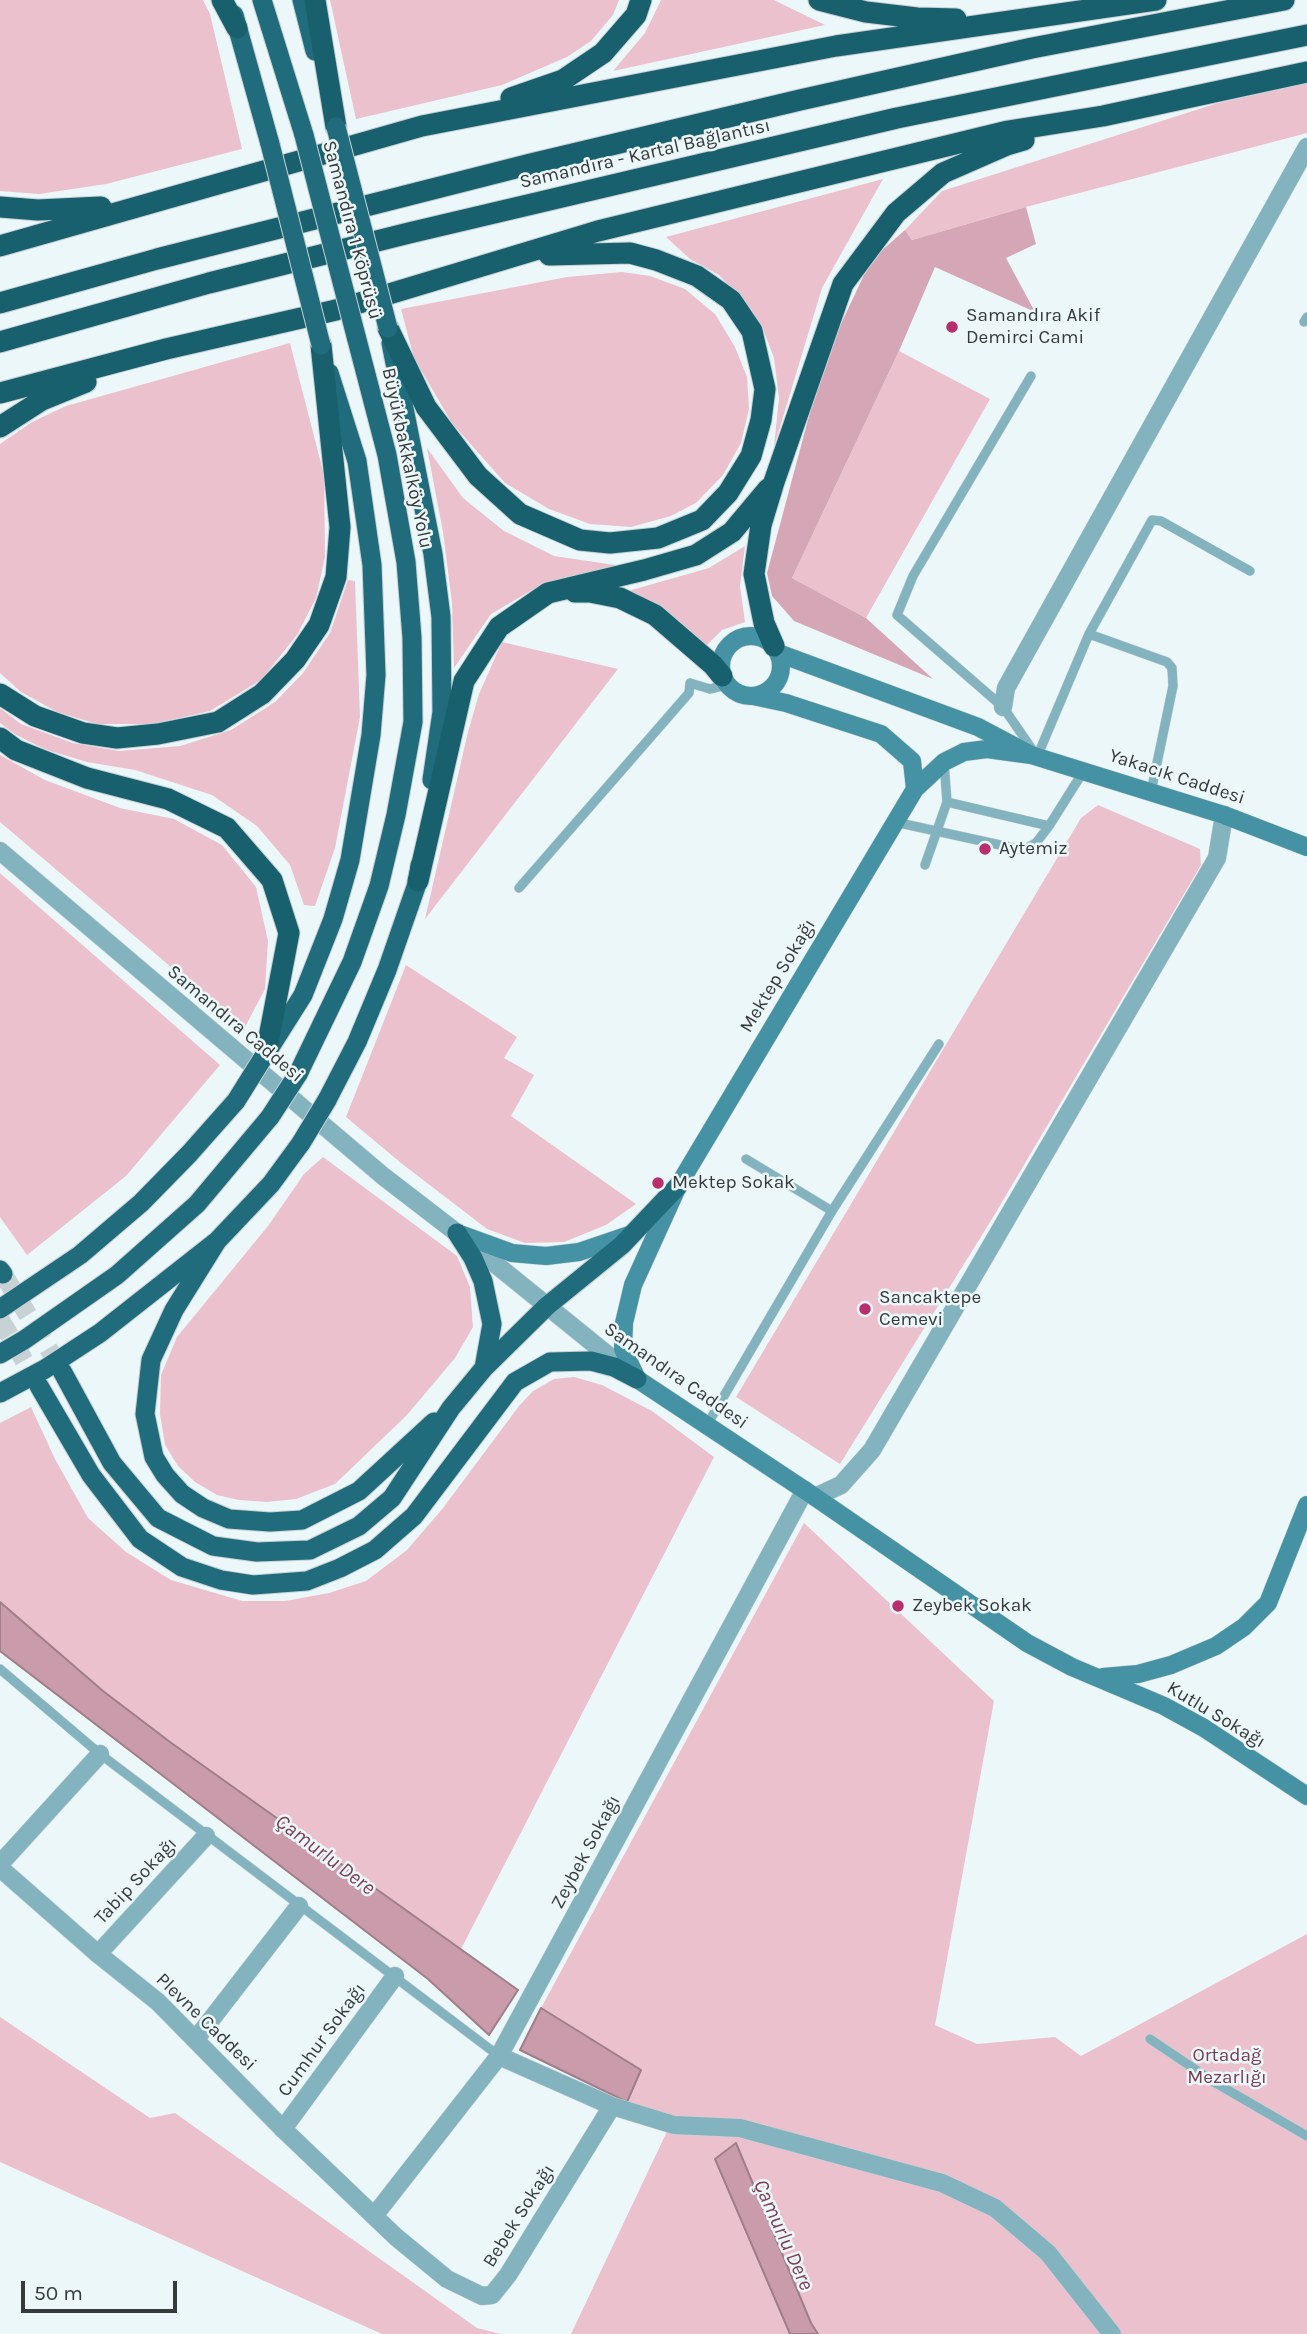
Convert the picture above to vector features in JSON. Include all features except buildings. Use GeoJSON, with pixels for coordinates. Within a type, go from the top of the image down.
{"type":"FeatureCollection","features":[{"type":"Feature","properties":{"kind":"highway"},"geometry":{"type":"LineString","coordinates":[[222,0],[237,28]]}},
{"type":"Feature","properties":{"kind":"highway"},"geometry":{"type":"LineString","coordinates":[[0,1309],[80,1255],[141,1203],[236,1101],[303,995],[336,907],[350,860],[363,790],[376,676],[372,565],[357,461],[321,345],[230,0]]}},
{"type":"Feature","properties":{"kind":"highway","name":"Samandıra 1 Köprüsü"},"geometry":{"type":"LineString","coordinates":[[262,0],[304,135],[356,336]]}},
{"type":"Feature","properties":{"kind":"highway"},"geometry":{"type":"LineString","coordinates":[[302,0],[388,328],[433,554],[441,617],[442,712],[418,881]]}},
{"type":"Feature","properties":{"kind":"highway"},"geometry":{"type":"LineString","coordinates":[[315,0],[335,127]]}},
{"type":"Feature","properties":{"kind":"highway"},"geometry":{"type":"LineString","coordinates":[[0,246],[422,126],[563,80],[603,53],[636,15],[641,0]]}},
{"type":"Feature","properties":{"kind":"highway"},"geometry":{"type":"LineString","coordinates":[[819,0],[866,12],[955,19],[1112,7]]}},
{"type":"Feature","properties":{"kind":"highway"},"geometry":{"type":"LineString","coordinates":[[422,126],[836,46],[1156,0]]}},
{"type":"Feature","properties":{"kind":"highway","name":"Samandıra - Kartal Bağlantısı"},"geometry":{"type":"LineString","coordinates":[[0,303],[157,259],[531,164],[787,103],[1032,48],[1284,0]]}},
{"type":"Feature","properties":{"kind":"highway","name":"Samandıra - Kartal Bağlantısı"},"geometry":{"type":"LineString","coordinates":[[0,342],[209,283],[396,236],[883,121],[1307,35]]}},
{"type":"Feature","properties":{"kind":"highway"},"geometry":{"type":"LineString","coordinates":[[0,394],[166,349],[336,310],[598,231],[1008,131],[1103,116],[1307,72]]}},
{"type":"Feature","properties":{"kind":"highway"},"geometry":{"type":"LineString","coordinates":[[776,650],[764,623],[754,574],[761,525],[844,284],[896,213],[943,173],[1007,145],[1103,116]]}},
{"type":"Feature","properties":{"kind":"highway"},"geometry":{"type":"LineString","coordinates":[[0,207],[38,210],[97,208],[163,200]]}},
{"type":"Feature","properties":{"kind":"highway"},"geometry":{"type":"LineString","coordinates":[[388,328],[426,407],[478,476],[520,514],[580,540],[610,543],[658,538],[702,520],[728,493],[751,456],[761,420],[765,389],[752,331],[731,300],[697,276],[630,253],[552,254],[458,275]]}},
{"type":"Feature","properties":{"kind":"highway","name":"Büyükbakkalköy Yolu"},"geometry":{"type":"LineString","coordinates":[[0,1354],[117,1275],[197,1204],[270,1117],[298,1074],[352,962],[379,886],[413,722],[412,638],[406,562],[387,455],[356,336]]}},
{"type":"Feature","properties":{"kind":"highway"},"geometry":{"type":"LineString","coordinates":[[0,694],[35,716],[83,733],[117,738],[158,734],[218,722],[262,694],[295,660],[319,625],[336,577],[339,514],[321,345]]}},
{"type":"Feature","properties":{"kind":"highway"},"geometry":{"type":"LineString","coordinates":[[0,427],[42,400],[166,349]]}},
{"type":"Feature","properties":{"kind":"highway"},"geometry":{"type":"LineString","coordinates":[[0,1392],[45,1369],[100,1332],[217,1241],[271,1184],[301,1143],[357,1042],[387,970],[418,881],[464,681],[499,627],[548,593],[696,555],[732,531],[774,482]]}},
{"type":"Feature","properties":{"kind":"highway"},"geometry":{"type":"LineString","coordinates":[[548,593],[590,592],[620,598],[656,615],[713,665],[725,680]]}},
{"type":"Feature","properties":{"kind":"highway"},"geometry":{"type":"LineString","coordinates":[[0,738],[16,750],[75,773],[168,799],[227,828],[272,880],[289,933],[266,1054]]}},
{"type":"Feature","properties":{"kind":"highway"},"geometry":{"type":"LineString","coordinates":[[62,1371],[112,1463],[158,1518],[213,1546],[257,1552],[310,1550],[359,1526],[393,1498],[451,1408],[484,1368],[547,1306],[632,1234],[678,1186]]}},
{"type":"Feature","properties":{"kind":"highway"},"geometry":{"type":"LineString","coordinates":[[457,1233],[473,1258],[486,1292],[492,1324],[484,1368]]}},
{"type":"Feature","properties":{"kind":"highway"},"geometry":{"type":"LineString","coordinates":[[217,1241],[174,1310],[151,1360],[145,1414],[154,1457],[182,1494],[203,1508],[229,1519],[270,1522],[302,1520],[359,1491],[451,1408]]}},
{"type":"Feature","properties":{"kind":"highway"},"geometry":{"type":"LineString","coordinates":[[39,1386],[91,1475],[139,1539],[182,1567],[221,1580],[253,1585],[307,1581],[340,1569],[375,1550],[414,1516],[515,1382],[550,1362],[590,1362],[614,1367],[637,1379]]}},
{"type":"Feature","properties":{"kind":"main road","name":"Yakacık Caddesi"},"geometry":{"type":"LineString","coordinates":[[725,680],[720,666],[722,656],[735,640],[754,636],[764,639],[776,650],[978,727],[1034,756],[1224,815],[1307,847]]}},
{"type":"Feature","properties":{"kind":"main road"},"geometry":{"type":"LineString","coordinates":[[753,696],[762,694],[777,681],[781,662],[776,650]]}},
{"type":"Feature","properties":{"kind":"main road"},"geometry":{"type":"LineString","coordinates":[[725,680],[734,691],[786,703],[881,734],[912,761],[915,789]]}},
{"type":"Feature","properties":{"kind":"main road","name":"Yakacık Caddesi"},"geometry":{"type":"LineString","coordinates":[[915,789],[944,762],[964,752],[986,749],[1034,756]]}},
{"type":"Feature","properties":{"kind":"main road","name":"Mektep Sokağı"},"geometry":{"type":"LineString","coordinates":[[637,1379],[623,1349],[624,1323],[634,1285],[678,1186],[915,789]]}},
{"type":"Feature","properties":{"kind":"main road"},"geometry":{"type":"LineString","coordinates":[[457,1233],[512,1253],[546,1256],[579,1252],[632,1234]]}},
{"type":"Feature","properties":{"kind":"main road","name":"Samandıra Caddesi"},"geometry":{"type":"LineString","coordinates":[[637,1379],[810,1493],[1027,1643],[1072,1667],[1099,1677],[1138,1674],[1171,1665],[1216,1646],[1244,1627],[1268,1603],[1307,1505]]}},
{"type":"Feature","properties":{"kind":"main road","name":"Kutlu Sokağı"},"geometry":{"type":"LineString","coordinates":[[1099,1677],[1164,1706],[1203,1728],[1307,1796]]}},
{"type":"Feature","properties":{"kind":"street"},"geometry":{"type":"LineString","coordinates":[[1003,707],[1006,688],[1297,172],[1307,147]]}},
{"type":"Feature","properties":{"kind":"street"},"geometry":{"type":"LineString","coordinates":[[810,1493],[841,1485],[872,1450],[1217,858],[1224,815]]}},
{"type":"Feature","properties":{"kind":"street","name":"Samandıra Caddesi"},"geometry":{"type":"LineString","coordinates":[[0,851],[383,1177],[457,1233],[637,1379]]}},
{"type":"Feature","properties":{"kind":"street","name":"Zeybek Sokağı"},"geometry":{"type":"LineString","coordinates":[[374,2216],[499,2056],[810,1493]]}},
{"type":"Feature","properties":{"kind":"street"},"geometry":{"type":"LineString","coordinates":[[0,1866],[100,1754]]}},
{"type":"Feature","properties":{"kind":"street","name":"Tabip Sokağı"},"geometry":{"type":"LineString","coordinates":[[98,1954],[206,1836]]}},
{"type":"Feature","properties":{"kind":"street","name":"Plevne Caddesi"},"geometry":{"type":"LineString","coordinates":[[0,1866],[98,1954],[158,2003],[374,2216]]}},
{"type":"Feature","properties":{"kind":"street"},"geometry":{"type":"LineString","coordinates":[[195,2039],[299,1906]]}},
{"type":"Feature","properties":{"kind":"street","name":"Cumhur Sokağı"},"geometry":{"type":"LineString","coordinates":[[284,2129],[395,1976]]}},
{"type":"Feature","properties":{"kind":"street"},"geometry":{"type":"LineString","coordinates":[[499,2056],[612,2106],[674,2125],[740,2128],[942,2183],[995,2208],[1048,2253],[1112,2334]]}},
{"type":"Feature","properties":{"kind":"street","name":"Bebek Sokağı"},"geometry":{"type":"LineString","coordinates":[[374,2216],[447,2278],[482,2296],[492,2295],[508,2275],[612,2106]]}},
{"type":"Feature","properties":{"kind":"lane"},"geometry":{"type":"LineString","coordinates":[[1031,376],[913,576],[897,615],[1003,707],[1034,756]]}},
{"type":"Feature","properties":{"kind":"lane"},"geometry":{"type":"LineString","coordinates":[[1034,756],[1089,634],[1152,520],[1161,521],[1250,571]]}},
{"type":"Feature","properties":{"kind":"lane"},"geometry":{"type":"LineString","coordinates":[[1089,634],[1167,662],[1172,668],[1172,686],[1151,792]]}},
{"type":"Feature","properties":{"kind":"lane"},"geometry":{"type":"LineString","coordinates":[[519,888],[689,693],[690,683],[710,689],[725,680]]}},
{"type":"Feature","properties":{"kind":"lane"},"geometry":{"type":"LineString","coordinates":[[925,865],[947,802],[944,762]]}},
{"type":"Feature","properties":{"kind":"lane"},"geometry":{"type":"LineString","coordinates":[[895,822],[1023,850],[1036,843],[1083,772]]}},
{"type":"Feature","properties":{"kind":"lane"},"geometry":{"type":"LineString","coordinates":[[947,802],[1049,826]]}},
{"type":"Feature","properties":{"kind":"lane"},"geometry":{"type":"LineString","coordinates":[[706,1425],[832,1211],[939,1044]]}},
{"type":"Feature","properties":{"kind":"lane"},"geometry":{"type":"LineString","coordinates":[[746,1160],[832,1211]]}},
{"type":"Feature","properties":{"kind":"lane"},"geometry":{"type":"LineString","coordinates":[[0,1669],[100,1754],[499,2056]]}},
{"type":"Feature","properties":{"kind":"lane"},"geometry":{"type":"LineString","coordinates":[[1150,2039],[1214,2082],[1307,2136]]}},
{"type":"Feature","properties":{"kind":"green space"},"geometry":{"type":"Polygon","coordinates":[[[0,0],[203,0],[210,14],[242,149],[106,184],[39,194],[0,191],[0,0]]]}},
{"type":"Feature","properties":{"kind":"green space"},"geometry":{"type":"Polygon","coordinates":[[[330,0],[619,0],[613,15],[591,41],[567,57],[502,85],[356,119],[330,0]]]}},
{"type":"Feature","properties":{"kind":"green space"},"geometry":{"type":"Polygon","coordinates":[[[661,0],[774,0],[825,25],[613,71],[645,33],[661,0]]]}},
{"type":"Feature","properties":{"kind":"green space"},"geometry":{"type":"Polygon","coordinates":[[[1307,83],[1307,133],[912,240],[905,230],[942,191],[1218,103],[1307,83]]]}},
{"type":"Feature","properties":{"kind":"green space"},"geometry":{"type":"Polygon","coordinates":[[[883,179],[822,288],[774,447],[779,398],[774,358],[763,329],[745,302],[719,275],[690,259],[666,237],[883,179]]]}},
{"type":"Feature","properties":{"kind":"green space"},"geometry":{"type":"Polygon","coordinates":[[[622,272],[650,276],[685,289],[715,314],[735,347],[747,377],[749,409],[741,443],[723,475],[696,503],[671,516],[631,527],[590,524],[549,509],[505,483],[452,423],[414,358],[401,309],[567,277],[622,272]]]}},
{"type":"Feature","properties":{"kind":"green space"},"geometry":{"type":"Polygon","coordinates":[[[290,343],[324,475],[325,557],[316,598],[297,635],[261,680],[210,711],[153,724],[97,724],[57,712],[21,692],[0,673],[0,444],[32,422],[66,406],[290,343]]]}},
{"type":"Feature","properties":{"kind":"green space"},"geometry":{"type":"Polygon","coordinates":[[[899,351],[990,399],[866,618],[792,578],[899,351]]]}},
{"type":"Feature","properties":{"kind":"green space"},"geometry":{"type":"Polygon","coordinates":[[[427,448],[463,498],[504,531],[554,556],[622,566],[546,582],[491,614],[454,668],[452,603],[443,532],[427,448]]]}},
{"type":"Feature","properties":{"kind":"green space"},"geometry":{"type":"Polygon","coordinates":[[[745,546],[740,586],[745,622],[722,630],[703,649],[628,591],[709,568],[745,546]]]}},
{"type":"Feature","properties":{"kind":"green space"},"geometry":{"type":"Polygon","coordinates":[[[348,580],[355,581],[360,717],[335,848],[315,906],[304,905],[290,865],[257,826],[212,795],[135,770],[87,762],[47,750],[16,735],[0,723],[0,708],[21,724],[73,743],[119,751],[180,746],[231,730],[275,702],[303,673],[330,633],[348,580]]]}},
{"type":"Feature","properties":{"kind":"green space"},"geometry":{"type":"Polygon","coordinates":[[[502,642],[618,669],[425,919],[468,732],[479,694],[502,642]]]}},
{"type":"Feature","properties":{"kind":"green space"},"geometry":{"type":"Polygon","coordinates":[[[0,755],[45,780],[120,808],[174,819],[222,845],[256,887],[268,941],[265,989],[244,1029],[0,822],[0,755]]]}},
{"type":"Feature","properties":{"kind":"green space"},"geometry":{"type":"Polygon","coordinates":[[[1098,805],[1200,849],[1201,865],[995,1214],[840,1464],[736,1397],[1081,818],[1098,805]]]}},
{"type":"Feature","properties":{"kind":"green space"},"geometry":{"type":"Polygon","coordinates":[[[0,873],[220,1065],[126,1176],[27,1255],[0,1217],[0,873]]]}},
{"type":"Feature","properties":{"kind":"green space"},"geometry":{"type":"Polygon","coordinates":[[[406,965],[517,1037],[504,1058],[534,1075],[511,1116],[636,1204],[606,1225],[564,1242],[525,1243],[487,1229],[346,1117],[406,965]]]}},
{"type":"Feature","properties":{"kind":"green space"},"geometry":{"type":"Polygon","coordinates":[[[323,1157],[457,1256],[470,1287],[473,1327],[455,1358],[407,1415],[335,1484],[296,1499],[267,1502],[217,1495],[195,1482],[178,1466],[165,1445],[160,1414],[161,1375],[177,1337],[268,1226],[304,1174],[323,1157]]]}},
{"type":"Feature","properties":{"kind":"green space"},"geometry":{"type":"Polygon","coordinates":[[[574,1377],[602,1385],[652,1411],[714,1457],[461,1949],[170,1742],[103,1691],[0,1602],[0,1423],[31,1407],[55,1459],[88,1518],[126,1552],[171,1580],[242,1601],[285,1601],[329,1593],[366,1581],[407,1550],[443,1508],[533,1391],[554,1379],[574,1377]]]}},
{"type":"Feature","properties":{"kind":"green space","name":"Ortadağ Mezarlığı"},"geometry":{"type":"Polygon","coordinates":[[[804,1523],[994,1701],[935,2025],[977,2044],[1055,2037],[1081,2056],[1307,1934],[1307,2334],[818,2334],[736,2144],[715,2159],[790,2334],[571,2334],[671,2123],[627,2102],[641,2070],[541,2008],[804,1523]]]}},
{"type":"Feature","properties":{"kind":"green space"},"geometry":{"type":"Polygon","coordinates":[[[0,2017],[150,2118],[175,2113],[477,2328],[501,2334],[382,2334],[0,2162],[0,2017]]]}},
{"type":"Feature","properties":{"kind":"shaded area"},"geometry":{"type":"Polygon","coordinates":[[[1026,207],[1036,244],[1006,258],[1035,312],[935,267],[899,351],[792,578],[866,618],[933,679],[794,621],[772,596],[767,573],[824,360],[871,260],[905,230],[912,240],[1026,207]]]}},
{"type":"Feature","properties":{"kind":"water","name":"Çamurlu Dere"},"geometry":{"type":"Polygon","coordinates":[[[0,1602],[103,1691],[170,1742],[518,1990],[489,2035],[428,1979],[0,1651],[0,1602]]]}},
{"type":"Feature","properties":{"kind":"water"},"geometry":{"type":"Polygon","coordinates":[[[541,2008],[641,2070],[627,2102],[520,2050],[541,2008]]]}},
{"type":"Feature","properties":{"kind":"water"},"geometry":{"type":"Polygon","coordinates":[[[736,2143],[818,2334],[790,2334],[715,2159],[736,2143]]]}},
{"type":"Feature","properties":{"kind":"tunnel"},"geometry":{"type":"LineString","coordinates":[[3,1274],[62,1371]]}},
{"type":"Feature","properties":{"kind":"tunnel"},"geometry":{"type":"LineString","coordinates":[[0,1319],[39,1386]]}},
{"type":"Feature","properties":{"kind":"place","name":"Samandıra Akif Demirci Cami"},"geometry":{"type":"Point","coordinates":[952,327]}},
{"type":"Feature","properties":{"kind":"place","name":"Aytemiz"},"geometry":{"type":"Point","coordinates":[985,849]}},
{"type":"Feature","properties":{"kind":"place","name":"Mektep Sokak"},"geometry":{"type":"Point","coordinates":[658,1183]}},
{"type":"Feature","properties":{"kind":"place","name":"Sancaktepe Cemevi"},"geometry":{"type":"Point","coordinates":[865,1309]}},
{"type":"Feature","properties":{"kind":"place","name":"Zeybek Sokak"},"geometry":{"type":"Point","coordinates":[898,1606]}}]}
